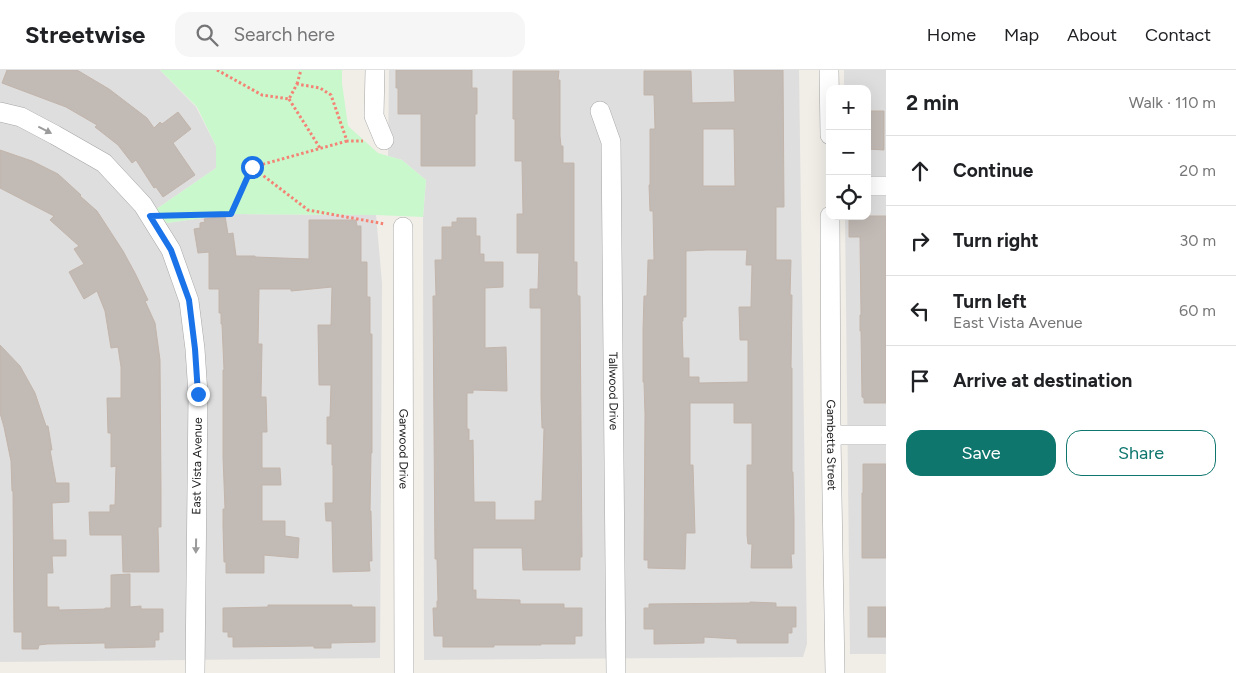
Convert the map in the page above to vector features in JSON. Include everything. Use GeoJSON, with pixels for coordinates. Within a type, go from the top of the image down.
{"type":"FeatureCollection","features":[{"type":"Feature","properties":{"kind":"street"},"geometry":{"type":"LineString","coordinates":[[374,70],[374,116],[384,140]]}},
{"type":"Feature","properties":{"kind":"street"},"geometry":{"type":"LineString","coordinates":[[829,70],[830,130]]}},
{"type":"Feature","properties":{"kind":"street","name":"Tallwood Drive"},"geometry":{"type":"LineString","coordinates":[[600,111],[611,142],[616,673]]}},
{"type":"Feature","properties":{"kind":"street","name":"East Vista Avenue"},"geometry":{"type":"LineString","coordinates":[[0,112],[21,117],[104,163],[143,205],[150,216],[171,250],[189,300],[198,394],[195,673]]}},
{"type":"Feature","properties":{"kind":"street"},"geometry":{"type":"LineString","coordinates":[[871,186],[886,186]]}},
{"type":"Feature","properties":{"kind":"street","name":"Gambetta Street"},"geometry":{"type":"LineString","coordinates":[[830,220],[835,673]]}},
{"type":"Feature","properties":{"kind":"street","name":"Garwood Drive"},"geometry":{"type":"LineString","coordinates":[[402,227],[404,673]]}},
{"type":"Feature","properties":{"kind":"street"},"geometry":{"type":"LineString","coordinates":[[831,435],[886,434]]}},
{"type":"Feature","properties":{"kind":"path"},"geometry":{"type":"LineString","coordinates":[[217,70],[262,95],[289,99],[320,148]]}},
{"type":"Feature","properties":{"kind":"path"},"geometry":{"type":"LineString","coordinates":[[289,99],[297,84],[301,70]]}},
{"type":"Feature","properties":{"kind":"path"},"geometry":{"type":"LineString","coordinates":[[297,84],[320,88],[331,95],[347,141]]}},
{"type":"Feature","properties":{"kind":"path"},"geometry":{"type":"LineString","coordinates":[[252,167],[347,141],[384,140]]}},
{"type":"Feature","properties":{"kind":"path"},"geometry":{"type":"LineString","coordinates":[[150,216],[231,214],[252,167]]}},
{"type":"Feature","properties":{"kind":"path"},"geometry":{"type":"LineString","coordinates":[[252,167],[308,210],[402,227]]}},
{"type":"Feature","properties":{"kind":"shaded area"},"geometry":{"type":"Polygon","coordinates":[[[0,70],[160,70],[196,107],[216,146],[216,168],[155,210],[167,223],[231,214],[376,215],[382,283],[380,658],[0,662],[0,70]]]}},
{"type":"Feature","properties":{"kind":"shaded area"},"geometry":{"type":"Polygon","coordinates":[[[389,70],[799,70],[807,644],[803,657],[424,660],[423,217],[426,180],[402,160],[388,156],[389,70]]]}},
{"type":"Feature","properties":{"kind":"shaded area"},"geometry":{"type":"Polygon","coordinates":[[[844,70],[886,70],[886,654],[850,654],[845,220],[871,220],[871,85],[844,85],[844,70]]]}},
{"type":"Feature","properties":{"kind":"green space"},"geometry":{"type":"Polygon","coordinates":[[[160,70],[342,70],[348,126],[378,153],[402,160],[426,180],[423,217],[231,214],[167,223],[155,210],[216,168],[216,146],[197,107],[160,70]]]}},
{"type":"Feature","properties":{"kind":"building"},"geometry":{"type":"Polygon","coordinates":[[[7,70],[77,70],[109,89],[147,118],[154,128],[160,122],[162,124],[178,112],[191,129],[173,143],[195,175],[163,197],[156,187],[154,188],[136,160],[132,163],[118,145],[95,127],[97,125],[66,107],[2,83],[7,70]]]}},
{"type":"Feature","properties":{"kind":"building"},"geometry":{"type":"Polygon","coordinates":[[[396,70],[472,70],[472,88],[477,88],[475,166],[421,166],[421,114],[398,114],[396,70]]]}},
{"type":"Feature","properties":{"kind":"building"},"geometry":{"type":"Polygon","coordinates":[[[734,70],[783,70],[784,207],[776,207],[776,260],[791,260],[794,518],[794,554],[791,554],[792,568],[751,568],[752,544],[748,544],[747,535],[747,465],[752,465],[752,423],[734,423],[734,403],[690,403],[690,465],[693,465],[695,533],[686,533],[685,569],[648,568],[648,560],[644,560],[645,414],[643,331],[644,296],[647,296],[648,260],[654,260],[653,211],[650,211],[649,185],[650,129],[655,129],[654,95],[644,95],[644,71],[691,71],[692,103],[735,102],[734,70]],[[703,129],[703,186],[735,186],[734,129],[703,129]],[[747,250],[686,251],[686,317],[683,317],[682,321],[683,358],[689,358],[689,377],[699,377],[699,383],[748,382],[748,340],[740,340],[739,307],[751,307],[752,265],[746,265],[747,250]]]}},
{"type":"Feature","properties":{"kind":"building"},"geometry":{"type":"Polygon","coordinates":[[[513,71],[559,71],[560,136],[561,146],[563,146],[563,163],[574,163],[574,262],[577,262],[577,294],[580,296],[582,557],[580,557],[580,570],[523,570],[522,548],[473,548],[473,590],[476,590],[476,599],[520,600],[520,604],[564,604],[564,608],[582,608],[582,636],[575,636],[575,644],[443,647],[443,636],[434,636],[433,608],[437,608],[438,601],[437,559],[435,559],[433,296],[436,296],[435,260],[442,260],[442,227],[452,227],[452,222],[457,222],[457,218],[476,218],[476,236],[480,236],[480,254],[484,254],[484,262],[503,262],[503,287],[485,288],[485,348],[506,347],[507,391],[473,390],[473,393],[467,393],[467,429],[469,429],[469,441],[473,440],[474,502],[495,502],[495,520],[535,520],[535,501],[542,501],[544,428],[542,428],[541,396],[541,308],[530,308],[530,289],[538,289],[539,253],[517,253],[517,214],[523,214],[522,161],[515,161],[513,71]]]}},
{"type":"Feature","properties":{"kind":"building"},"geometry":{"type":"Polygon","coordinates":[[[871,111],[884,111],[884,150],[871,149],[871,111]]]}},
{"type":"Feature","properties":{"kind":"building"},"geometry":{"type":"Polygon","coordinates":[[[0,150],[32,161],[58,174],[97,211],[123,251],[148,300],[145,301],[155,323],[160,360],[161,527],[158,527],[159,572],[123,572],[122,535],[90,535],[89,512],[110,512],[110,505],[115,505],[116,466],[111,467],[111,433],[108,433],[107,398],[121,398],[121,367],[118,347],[111,348],[105,311],[97,291],[84,299],[69,272],[84,264],[74,249],[79,246],[50,220],[54,216],[0,188],[0,150]]]}},
{"type":"Feature","properties":{"kind":"building"},"geometry":{"type":"Polygon","coordinates":[[[225,216],[228,234],[233,233],[236,256],[309,259],[309,220],[356,220],[357,226],[361,226],[361,262],[367,262],[367,297],[370,297],[370,334],[372,334],[370,511],[372,561],[369,561],[370,571],[333,572],[332,521],[326,521],[325,503],[333,503],[332,444],[327,444],[327,417],[330,417],[331,385],[319,385],[318,325],[331,325],[332,287],[291,291],[291,289],[259,289],[258,344],[262,344],[261,397],[266,397],[267,432],[262,432],[262,468],[280,468],[281,485],[262,485],[262,521],[285,521],[285,536],[299,538],[298,558],[264,555],[264,573],[226,573],[223,526],[223,509],[225,509],[223,456],[224,370],[219,289],[209,289],[209,252],[198,253],[194,229],[200,228],[200,223],[205,222],[204,219],[225,216]]]}},
{"type":"Feature","properties":{"kind":"building"},"geometry":{"type":"Polygon","coordinates":[[[871,216],[886,216],[886,403],[864,403],[864,398],[862,397],[860,237],[849,237],[849,220],[871,220],[871,216]]]}},
{"type":"Feature","properties":{"kind":"building"},"geometry":{"type":"Polygon","coordinates":[[[0,345],[20,366],[35,393],[46,426],[48,426],[56,483],[69,483],[69,502],[52,503],[53,540],[66,540],[66,556],[52,556],[53,573],[47,573],[47,607],[59,607],[59,610],[111,608],[111,575],[130,574],[130,607],[141,606],[141,609],[163,609],[163,632],[159,632],[159,640],[155,640],[155,647],[105,648],[105,643],[47,644],[39,645],[38,649],[22,649],[22,632],[14,632],[13,491],[11,461],[0,413],[0,345]]]}},
{"type":"Feature","properties":{"kind":"building"},"geometry":{"type":"Polygon","coordinates":[[[863,464],[886,464],[886,558],[862,558],[863,464]]]}},
{"type":"Feature","properties":{"kind":"building"},"geometry":{"type":"Polygon","coordinates":[[[776,603],[776,607],[796,607],[796,627],[792,627],[792,633],[788,633],[788,643],[737,643],[737,639],[704,637],[704,643],[654,644],[654,629],[644,629],[644,608],[649,608],[649,604],[776,603]]]}},
{"type":"Feature","properties":{"kind":"building"},"geometry":{"type":"Polygon","coordinates":[[[268,605],[352,605],[352,607],[375,607],[375,642],[331,643],[331,648],[314,648],[314,646],[233,647],[233,637],[228,637],[228,632],[223,632],[223,608],[268,607],[268,605]]]}},
{"type":"Feature","properties":{"kind":"building"},"geometry":{"type":"Polygon","coordinates":[[[868,607],[886,607],[886,637],[868,637],[868,607]]]}},
{"type":"Feature","properties":{"kind":"route"},"geometry":{"type":"LineString","coordinates":[[198,394],[189,300],[171,250],[150,216],[231,214],[252,167]]}}]}
